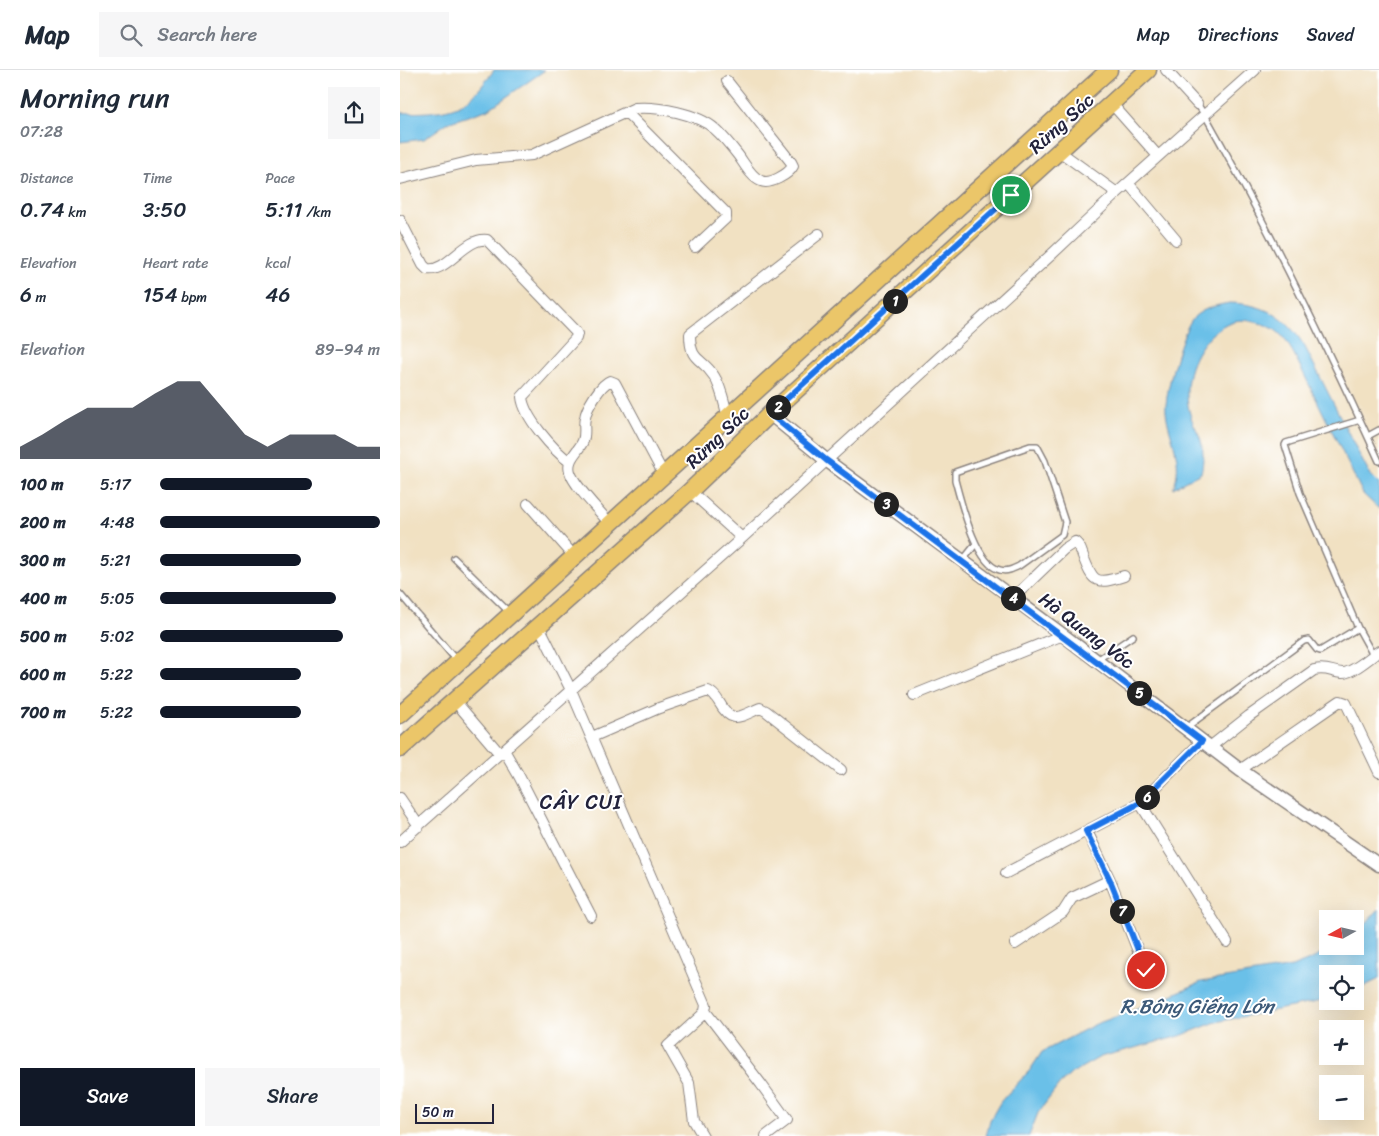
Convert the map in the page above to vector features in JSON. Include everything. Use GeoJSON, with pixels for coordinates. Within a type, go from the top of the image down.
{"type":"FeatureCollection","features":[{"type":"Feature","properties":{"kind":"main road","name":"Rừng Sác"},"geometry":{"type":"LineString","coordinates":[[400,715],[1109,70]]}},
{"type":"Feature","properties":{"kind":"main road","name":"Rừng Sác"},"geometry":{"type":"LineString","coordinates":[[400,749],[459,705],[694,496],[774,417],[1059,151],[1117,110],[1148,70]]}},
{"type":"Feature","properties":{"kind":"main road"},"geometry":{"type":"LineString","coordinates":[[751,395],[774,417]]}},
{"type":"Feature","properties":{"kind":"street"},"geometry":{"type":"LineString","coordinates":[[400,842],[742,538],[1117,193],[1255,70]]}},
{"type":"Feature","properties":{"kind":"street"},"geometry":{"type":"LineString","coordinates":[[1168,72],[1197,104]]}},
{"type":"Feature","properties":{"kind":"street"},"geometry":{"type":"LineString","coordinates":[[400,179],[476,160],[532,155],[635,108],[644,107],[690,116],[714,128],[755,177],[761,181],[769,182],[791,171],[794,166],[727,81]]}},
{"type":"Feature","properties":{"kind":"street"},"geometry":{"type":"LineString","coordinates":[[1117,110],[1158,156]]}},
{"type":"Feature","properties":{"kind":"street"},"geometry":{"type":"LineString","coordinates":[[626,112],[726,213],[726,218],[695,247]]}},
{"type":"Feature","properties":{"kind":"street"},"geometry":{"type":"LineString","coordinates":[[1059,151],[1117,193]]}},
{"type":"Feature","properties":{"kind":"street"},"geometry":{"type":"LineString","coordinates":[[1128,183],[1176,240]]}},
{"type":"Feature","properties":{"kind":"street"},"geometry":{"type":"LineString","coordinates":[[400,220],[423,265],[427,269],[436,269],[470,245],[482,239],[487,240],[576,331],[576,338],[522,397],[524,406],[549,444],[570,462]]}},
{"type":"Feature","properties":{"kind":"street"},"geometry":{"type":"LineString","coordinates":[[728,417],[715,377],[705,364],[694,356],[691,350],[690,334],[819,234]]}},
{"type":"Feature","properties":{"kind":"street"},"geometry":{"type":"LineString","coordinates":[[610,524],[570,473],[570,462],[583,440],[586,412],[600,387],[606,382],[615,383],[664,475]]}},
{"type":"Feature","properties":{"kind":"street","name":"Hà Quang Vóc"},"geometry":{"type":"LineString","coordinates":[[774,417],[826,460],[1063,635],[1240,770],[1378,864]]}},
{"type":"Feature","properties":{"kind":"street"},"geometry":{"type":"LineString","coordinates":[[694,496],[742,538]]}},
{"type":"Feature","properties":{"kind":"street"},"geometry":{"type":"LineString","coordinates":[[528,504],[574,556]]}},
{"type":"Feature","properties":{"kind":"street"},"geometry":{"type":"LineString","coordinates":[[1013,598],[1064,549],[1075,542],[1079,545],[1088,570],[1095,580],[1100,582],[1124,576]]}},
{"type":"Feature","properties":{"kind":"street"},"geometry":{"type":"LineString","coordinates":[[541,632],[565,676],[592,737],[706,1005],[705,1011],[668,1046],[689,1083],[694,1121],[704,1136]]}},
{"type":"Feature","properties":{"kind":"street"},"geometry":{"type":"LineString","coordinates":[[914,695],[1063,635]]}},
{"type":"Feature","properties":{"kind":"street"},"geometry":{"type":"LineString","coordinates":[[1006,873],[1140,803],[1206,744],[1314,670],[1324,668],[1347,673],[1376,653]]}},
{"type":"Feature","properties":{"kind":"street"},"geometry":{"type":"LineString","coordinates":[[592,737],[659,708],[708,691],[716,697],[726,715],[735,717],[760,708],[766,711],[841,770]]}},
{"type":"Feature","properties":{"kind":"street"},"geometry":{"type":"LineString","coordinates":[[1240,770],[1340,701],[1346,703],[1379,772]]}},
{"type":"Feature","properties":{"kind":"street"},"geometry":{"type":"LineString","coordinates":[[459,705],[492,744],[502,752],[523,783],[591,916]]}},
{"type":"Feature","properties":{"kind":"street"},"geometry":{"type":"LineString","coordinates":[[400,798],[419,826]]}},
{"type":"Feature","properties":{"kind":"street"},"geometry":{"type":"LineString","coordinates":[[1140,803],[1227,942]]}},
{"type":"Feature","properties":{"kind":"street"},"geometry":{"type":"LineString","coordinates":[[1086,831],[1110,880],[1146,970]]}},
{"type":"Feature","properties":{"kind":"street"},"geometry":{"type":"LineString","coordinates":[[1016,944],[1063,912],[1072,898],[1110,880]]}},
{"type":"Feature","properties":{"kind":"street"},"geometry":{"type":"LineString","coordinates":[[705,1011],[762,1084],[787,1120],[771,1135]]}},
{"type":"Feature","properties":{"kind":"lane"},"geometry":{"type":"LineString","coordinates":[[1197,104],[1255,204],[1306,304],[1379,461]]}},
{"type":"Feature","properties":{"kind":"lane"},"geometry":{"type":"LineString","coordinates":[[1360,420],[1286,443],[1285,446],[1300,492],[1358,628],[1376,653]]}},
{"type":"Feature","properties":{"kind":"lane"},"geometry":{"type":"LineString","coordinates":[[1368,436],[1379,430]]}},
{"type":"Feature","properties":{"kind":"lane"},"geometry":{"type":"LineString","coordinates":[[1030,446],[1037,446],[1045,461],[1065,522],[1062,535],[1011,570],[1000,570],[994,567],[975,545],[957,489],[955,472],[1030,446]]}},
{"type":"Feature","properties":{"kind":"lane"},"geometry":{"type":"LineString","coordinates":[[962,560],[975,545]]}},
{"type":"Feature","properties":{"kind":"lane"},"geometry":{"type":"LineString","coordinates":[[454,558],[511,614]]}},
{"type":"Feature","properties":{"kind":"lane"},"geometry":{"type":"LineString","coordinates":[[400,594],[458,662]]}},
{"type":"Feature","properties":{"kind":"lane"},"geometry":{"type":"LineString","coordinates":[[1186,728],[1304,641],[1309,640],[1320,651],[1358,628]]}},
{"type":"Feature","properties":{"kind":"lane"},"geometry":{"type":"LineString","coordinates":[[1096,661],[1133,636]]}},
{"type":"Feature","properties":{"kind":"water"},"geometry":{"type":"Polygon","coordinates":[[[494,70],[545,70],[489,109],[447,123],[424,139],[400,142],[400,113],[434,112],[458,106],[481,88],[494,70]]]}},
{"type":"Feature","properties":{"kind":"water"},"geometry":{"type":"Polygon","coordinates":[[[1230,303],[1254,306],[1274,314],[1283,320],[1298,337],[1305,347],[1370,475],[1379,484],[1379,509],[1363,494],[1294,354],[1286,342],[1279,333],[1269,326],[1242,320],[1230,322],[1220,328],[1210,336],[1197,353],[1190,372],[1187,393],[1191,417],[1202,444],[1202,468],[1201,473],[1173,488],[1176,478],[1177,459],[1166,412],[1166,404],[1179,348],[1184,334],[1194,317],[1211,307],[1230,303]]]}},
{"type":"Feature","properties":{"kind":"water","name":"R.Bông Giếng Lớn"},"geometry":{"type":"Polygon","coordinates":[[[1379,909],[1379,979],[1364,986],[1364,965],[1319,965],[1319,1002],[1216,1022],[1180,1036],[1100,1057],[1072,1073],[1059,1085],[1038,1113],[1029,1136],[986,1136],[990,1120],[1001,1101],[1030,1070],[1042,1052],[1096,1024],[1153,1003],[1201,982],[1292,967],[1320,955],[1364,955],[1364,925],[1379,909]]]}},
{"type":"Feature","properties":{"kind":"district","name":"CÂY CUI"},"geometry":{"type":"Point","coordinates":[581,802]}},
{"type":"Feature","properties":{"kind":"route"},"geometry":{"type":"LineString","coordinates":[[1011,195],[770,414],[826,460],[1063,635],[1202,741],[1140,803],[1086,831],[1110,880],[1146,970]]}}]}
